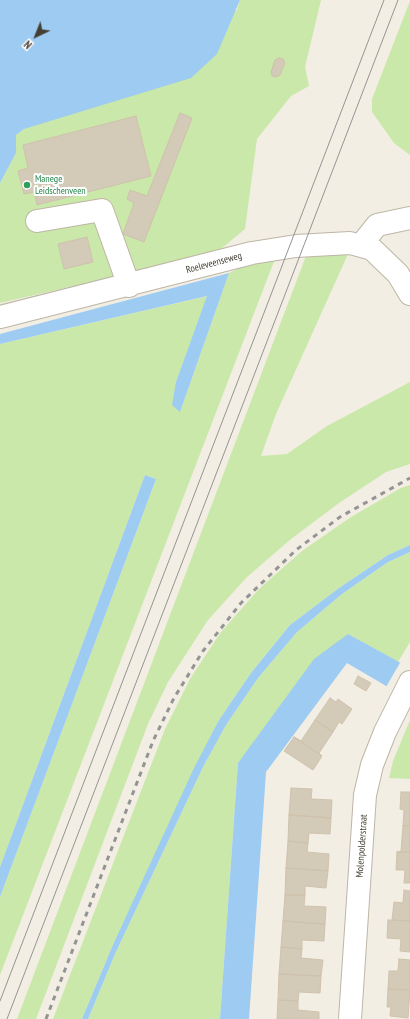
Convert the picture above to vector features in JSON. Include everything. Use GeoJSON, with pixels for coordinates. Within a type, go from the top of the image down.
{"type":"FeatureCollection","features":[{"type":"Feature","properties":{"kind":"street"},"geometry":{"type":"LineString","coordinates":[[37,221],[102,210],[129,286]]}},
{"type":"Feature","properties":{"kind":"street"},"geometry":{"type":"LineString","coordinates":[[361,245],[377,225],[410,218]]}},
{"type":"Feature","properties":{"kind":"street","name":"Roeleveenseweg"},"geometry":{"type":"LineString","coordinates":[[0,317],[129,286],[272,248],[350,243],[372,249],[385,260],[398,274],[410,294]]}},
{"type":"Feature","properties":{"kind":"street","name":"Molenpolderstraat"},"geometry":{"type":"LineString","coordinates":[[350,1019],[365,795],[372,765],[397,705],[410,682]]}},
{"type":"Feature","properties":{"kind":"green space"},"geometry":{"type":"Polygon","coordinates":[[[240,0],[321,0],[305,67],[309,86],[291,96],[257,139],[245,229],[216,253],[0,303],[0,183],[16,153],[16,135],[24,129],[237,10],[240,0]]]}},
{"type":"Feature","properties":{"kind":"green space"},"geometry":{"type":"Polygon","coordinates":[[[410,1],[410,155],[394,143],[372,112],[372,99],[410,1]]]}},
{"type":"Feature","properties":{"kind":"green space"},"geometry":{"type":"Polygon","coordinates":[[[309,248],[348,254],[276,414],[261,456],[287,454],[327,426],[410,382],[410,464],[386,472],[339,503],[291,539],[247,577],[208,620],[168,682],[148,724],[36,1019],[17,1019],[309,248]]]}},
{"type":"Feature","properties":{"kind":"green space"},"geometry":{"type":"Polygon","coordinates":[[[279,249],[0,975],[0,897],[156,479],[145,475],[0,867],[0,344],[208,296],[176,382],[180,412],[229,273],[279,249]]]}},
{"type":"Feature","properties":{"kind":"green space"},"geometry":{"type":"Polygon","coordinates":[[[410,485],[410,545],[388,555],[339,588],[290,625],[251,673],[219,720],[112,947],[82,1019],[53,1019],[165,729],[190,679],[221,632],[259,589],[302,551],[351,517],[401,488],[410,485]]]}},
{"type":"Feature","properties":{"kind":"green space"},"geometry":{"type":"Polygon","coordinates":[[[410,552],[410,642],[398,662],[348,634],[238,763],[220,1019],[88,1019],[115,954],[203,767],[226,725],[258,678],[297,632],[342,594],[388,562],[410,552]]]}},
{"type":"Feature","properties":{"kind":"green space"},"geometry":{"type":"Polygon","coordinates":[[[410,720],[410,779],[389,778],[393,761],[410,720]]]}},
{"type":"Feature","properties":{"kind":"water"},"geometry":{"type":"Polygon","coordinates":[[[0,0],[240,0],[217,54],[191,78],[24,129],[16,135],[16,153],[0,183],[0,0]]]}},
{"type":"Feature","properties":{"kind":"water"},"geometry":{"type":"Polygon","coordinates":[[[229,273],[180,412],[172,405],[176,382],[207,296],[0,344],[0,334],[229,273]]]}},
{"type":"Feature","properties":{"kind":"water"},"geometry":{"type":"Polygon","coordinates":[[[145,475],[156,479],[0,897],[0,867],[145,475]]]}},
{"type":"Feature","properties":{"kind":"water"},"geometry":{"type":"Polygon","coordinates":[[[410,545],[410,552],[388,562],[342,594],[297,632],[258,678],[226,725],[203,767],[115,954],[88,1019],[82,1019],[112,947],[194,768],[219,720],[251,673],[290,625],[339,588],[388,555],[410,545]]]}},
{"type":"Feature","properties":{"kind":"water"},"geometry":{"type":"Polygon","coordinates":[[[348,634],[410,668],[410,700],[347,663],[266,772],[249,1019],[220,1019],[238,763],[314,659],[348,634]]]}},
{"type":"Feature","properties":{"kind":"pier"},"geometry":{"type":"Polygon","coordinates":[[[401,661],[410,666],[410,702],[386,687],[401,661]]]}},
{"type":"Feature","properties":{"kind":"building"},"geometry":{"type":"Polygon","coordinates":[[[279,58],[283,59],[285,63],[280,75],[276,77],[272,76],[271,72],[275,60],[279,58]]]}},
{"type":"Feature","properties":{"kind":"building"},"geometry":{"type":"Polygon","coordinates":[[[180,113],[192,118],[144,242],[123,234],[134,203],[127,199],[130,190],[147,196],[180,113]]]}},
{"type":"Feature","properties":{"kind":"building"},"geometry":{"type":"Polygon","coordinates":[[[136,116],[151,176],[37,205],[34,192],[24,194],[18,171],[28,168],[23,145],[136,116]]]}},
{"type":"Feature","properties":{"kind":"building"},"geometry":{"type":"Polygon","coordinates":[[[87,237],[93,262],[64,269],[58,244],[87,237]]]}},
{"type":"Feature","properties":{"kind":"building"},"geometry":{"type":"Polygon","coordinates":[[[358,676],[371,683],[366,691],[354,684],[358,676]]]}},
{"type":"Feature","properties":{"kind":"building"},"geometry":{"type":"Polygon","coordinates":[[[330,698],[336,702],[338,699],[352,709],[342,724],[339,722],[333,732],[315,720],[330,698]]]}},
{"type":"Feature","properties":{"kind":"building"},"geometry":{"type":"Polygon","coordinates":[[[315,720],[333,732],[319,753],[322,756],[294,737],[301,741],[315,720]]]}},
{"type":"Feature","properties":{"kind":"building"},"geometry":{"type":"Polygon","coordinates":[[[294,737],[322,756],[313,770],[284,751],[294,737]]]}},
{"type":"Feature","properties":{"kind":"building"},"geometry":{"type":"Polygon","coordinates":[[[291,788],[312,789],[311,799],[332,800],[331,818],[289,815],[291,788]]]}},
{"type":"Feature","properties":{"kind":"building"},"geometry":{"type":"Polygon","coordinates":[[[401,792],[410,792],[410,826],[403,826],[404,810],[400,809],[401,792]]]}},
{"type":"Feature","properties":{"kind":"building"},"geometry":{"type":"Polygon","coordinates":[[[289,815],[331,818],[330,834],[309,833],[308,843],[288,841],[289,815]]]}},
{"type":"Feature","properties":{"kind":"building"},"geometry":{"type":"Polygon","coordinates":[[[403,826],[410,826],[410,852],[397,852],[401,851],[403,826]]]}},
{"type":"Feature","properties":{"kind":"building"},"geometry":{"type":"Polygon","coordinates":[[[288,841],[308,843],[307,852],[329,854],[328,871],[286,868],[288,841]]]}},
{"type":"Feature","properties":{"kind":"building"},"geometry":{"type":"Polygon","coordinates":[[[397,852],[410,852],[410,883],[404,883],[405,870],[396,870],[397,852]]]}},
{"type":"Feature","properties":{"kind":"building"},"geometry":{"type":"Polygon","coordinates":[[[286,868],[328,871],[326,888],[305,886],[305,895],[285,895],[286,868]]]}},
{"type":"Feature","properties":{"kind":"building"},"geometry":{"type":"Polygon","coordinates":[[[404,890],[410,891],[410,921],[392,920],[394,902],[403,903],[404,890]]]}},
{"type":"Feature","properties":{"kind":"building"},"geometry":{"type":"Polygon","coordinates":[[[285,895],[305,895],[304,906],[326,907],[325,924],[283,921],[285,895]]]}},
{"type":"Feature","properties":{"kind":"building"},"geometry":{"type":"Polygon","coordinates":[[[388,920],[410,921],[410,952],[400,951],[401,939],[387,938],[388,920]]]}},
{"type":"Feature","properties":{"kind":"building"},"geometry":{"type":"Polygon","coordinates":[[[283,921],[325,924],[324,941],[302,940],[302,949],[281,947],[283,921]]]}},
{"type":"Feature","properties":{"kind":"building"},"geometry":{"type":"Polygon","coordinates":[[[281,947],[302,949],[301,958],[323,960],[321,976],[279,974],[281,947]]]}},
{"type":"Feature","properties":{"kind":"building"},"geometry":{"type":"Polygon","coordinates":[[[399,959],[410,960],[410,990],[388,989],[389,971],[398,971],[399,959]]]}},
{"type":"Feature","properties":{"kind":"building"},"geometry":{"type":"Polygon","coordinates":[[[279,974],[321,976],[320,993],[299,992],[298,1001],[278,1000],[279,974]]]}},
{"type":"Feature","properties":{"kind":"building"},"geometry":{"type":"Polygon","coordinates":[[[388,989],[410,990],[408,1018],[390,1016],[391,1007],[387,1007],[388,989]]]}},
{"type":"Feature","properties":{"kind":"building"},"geometry":{"type":"Polygon","coordinates":[[[278,1000],[298,1001],[298,1010],[319,1012],[319,1019],[277,1019],[278,1000]]]}},
{"type":"Feature","properties":{"kind":"tram line"},"geometry":{"type":"LineString","coordinates":[[0,1001],[384,0]]}},
{"type":"Feature","properties":{"kind":"tram line"},"geometry":{"type":"LineString","coordinates":[[7,1019],[398,0]]}},
{"type":"Feature","properties":{"kind":"railway"},"geometry":{"type":"LineString","coordinates":[[46,1019],[153,741],[174,698],[203,651],[241,603],[296,550],[340,517],[410,478]]}},
{"type":"Feature","properties":{"kind":"place","name":"Manege Leidschenveen"},"geometry":{"type":"Point","coordinates":[27,185]}}]}
